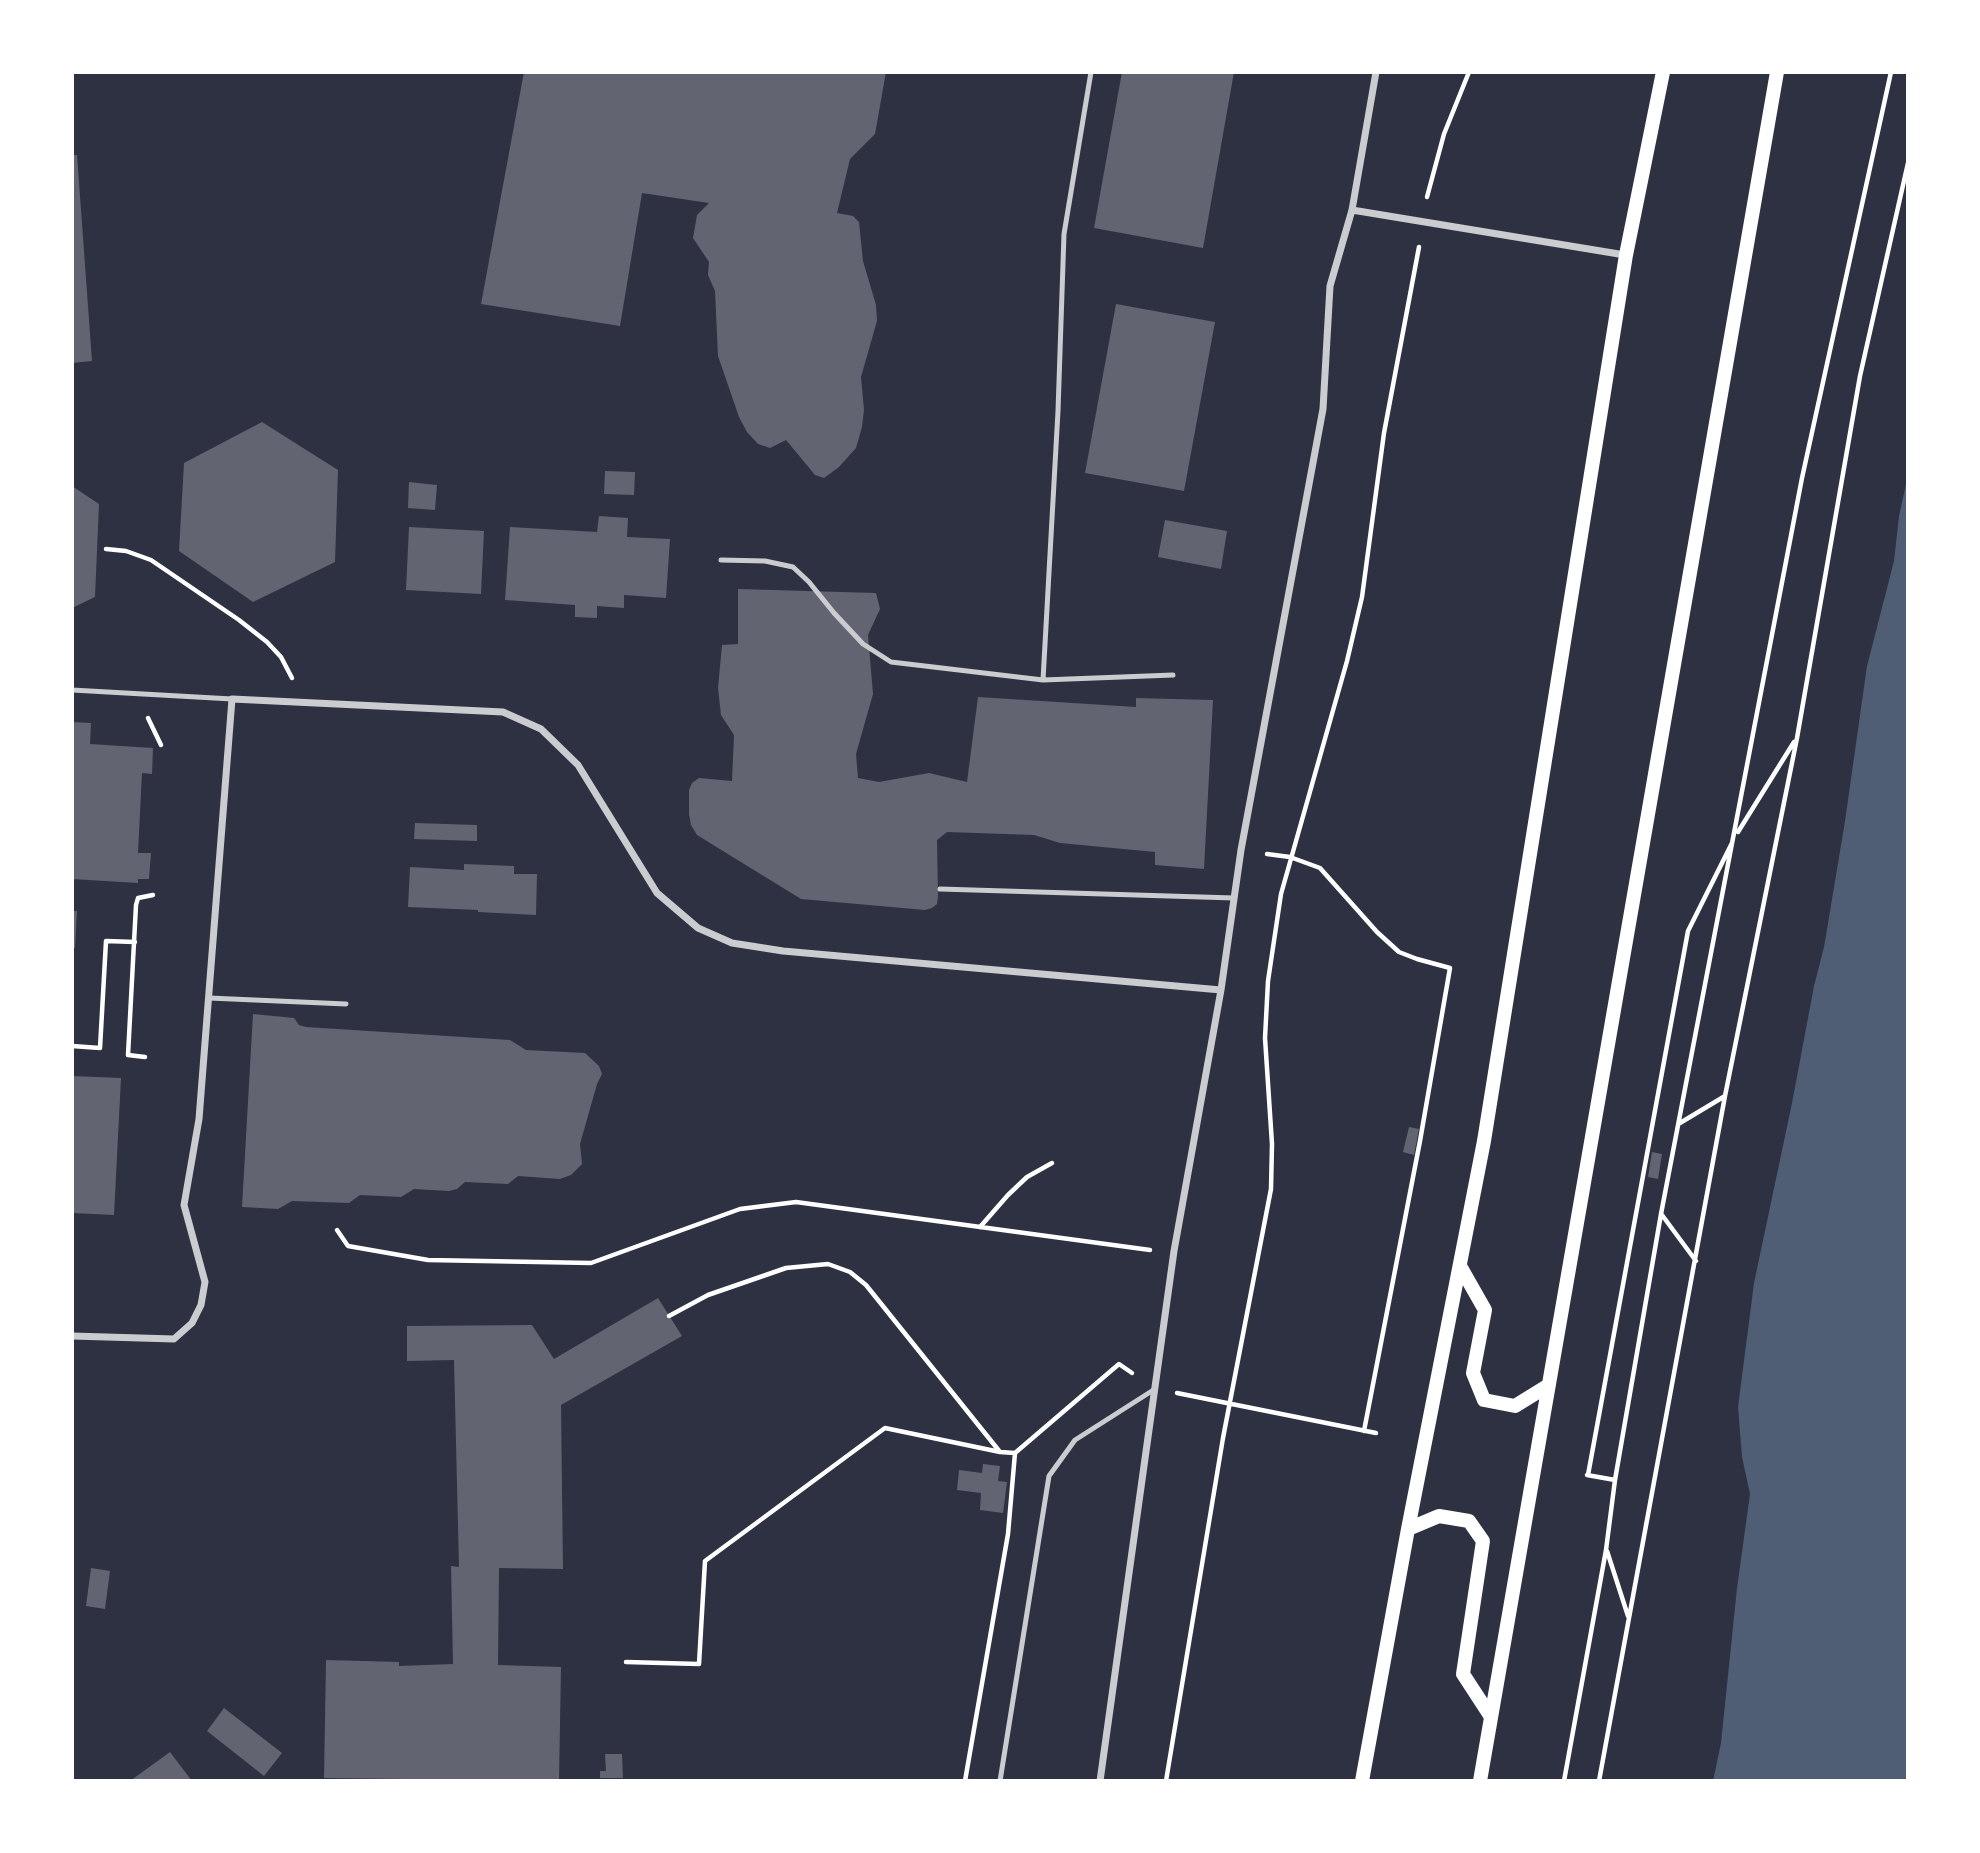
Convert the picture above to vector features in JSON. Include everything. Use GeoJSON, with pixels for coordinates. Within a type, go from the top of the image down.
{"type":"FeatureCollection","features":[{"type":"Feature","properties":{"kind":"main road"},"geometry":{"type":"LineString","coordinates":[[1362,1781],[1484,1141],[1626,255],[1663,72]]}},
{"type":"Feature","properties":{"kind":"main road"},"geometry":{"type":"LineString","coordinates":[[1480,1781],[1777,72]]}},
{"type":"Feature","properties":{"kind":"main road"},"geometry":{"type":"LineString","coordinates":[[1460,1266],[1485,1310],[1474,1373],[1484,1400],[1515,1406],[1549,1385]]}},
{"type":"Feature","properties":{"kind":"main road"},"geometry":{"type":"LineString","coordinates":[[1408,1529],[1439,1516],[1469,1521],[1483,1541],[1463,1674],[1491,1717]]}},
{"type":"Feature","properties":{"kind":"street"},"geometry":{"type":"LineString","coordinates":[[1100,1781],[1174,1251],[1222,990],[1241,850],[1322,409],[1330,286],[1352,209],[1376,72]]}},
{"type":"Feature","properties":{"kind":"street"},"geometry":{"type":"LineString","coordinates":[[1352,209],[1626,255]]}},
{"type":"Feature","properties":{"kind":"street"},"geometry":{"type":"LineString","coordinates":[[72,1336],[174,1339],[192,1322],[201,1305],[205,1282],[184,1205],[200,1119],[232,699],[503,712],[541,729],[578,765],[657,893],[698,928],[732,943],[783,951],[1222,990]]}},
{"type":"Feature","properties":{"kind":"lane"},"geometry":{"type":"LineString","coordinates":[[1043,680],[1058,411],[1063,234],[1091,72]]}},
{"type":"Feature","properties":{"kind":"lane"},"geometry":{"type":"LineString","coordinates":[[721,560],[765,561],[793,567],[810,582],[863,644],[891,662],[1043,680],[1173,675]]}},
{"type":"Feature","properties":{"kind":"lane"},"geometry":{"type":"LineString","coordinates":[[72,690],[232,699]]}},
{"type":"Feature","properties":{"kind":"lane"},"geometry":{"type":"LineString","coordinates":[[940,889],[1234,898]]}},
{"type":"Feature","properties":{"kind":"lane"},"geometry":{"type":"LineString","coordinates":[[209,998],[346,1004]]}},
{"type":"Feature","properties":{"kind":"lane"},"geometry":{"type":"LineString","coordinates":[[1000,1781],[1049,1476],[1075,1440],[1155,1389]]}},
{"type":"Feature","properties":{"kind":"path"},"geometry":{"type":"LineString","coordinates":[[1166,1781],[1271,1189],[1272,1144],[1265,1038],[1268,981],[1282,894],[1290,857],[1347,661],[1362,597],[1384,433],[1430,181],[1444,134],[1469,72]]}},
{"type":"Feature","properties":{"kind":"path"},"geometry":{"type":"LineString","coordinates":[[1564,1781],[1606,1550],[1615,1480],[1661,1214],[1802,478],[1891,72]]}},
{"type":"Feature","properties":{"kind":"path"},"geometry":{"type":"LineString","coordinates":[[1599,1781],[1725,1096],[1797,738],[1860,376],[1908,163]]}},
{"type":"Feature","properties":{"kind":"path"},"geometry":{"type":"LineString","coordinates":[[106,549],[126,551],[151,560],[267,642],[281,657],[291,677],[294,702]]}},
{"type":"Feature","properties":{"kind":"path"},"geometry":{"type":"LineString","coordinates":[[1615,1480],[1587,1475],[1688,931],[1735,837],[1797,738]]}},
{"type":"Feature","properties":{"kind":"path"},"geometry":{"type":"LineString","coordinates":[[1241,850],[1290,857],[1320,868],[1377,932],[1399,952],[1450,968],[1364,1431]]}},
{"type":"Feature","properties":{"kind":"path"},"geometry":{"type":"LineString","coordinates":[[145,1057],[128,1055],[136,905],[138,898],[153,894]]}},
{"type":"Feature","properties":{"kind":"path"},"geometry":{"type":"LineString","coordinates":[[72,1046],[100,1048],[106,941],[135,942]]}},
{"type":"Feature","properties":{"kind":"path"},"geometry":{"type":"LineString","coordinates":[[1679,1123],[1725,1096]]}},
{"type":"Feature","properties":{"kind":"path"},"geometry":{"type":"LineString","coordinates":[[979,1227],[1027,1177],[1052,1163]]}},
{"type":"Feature","properties":{"kind":"path"},"geometry":{"type":"LineString","coordinates":[[337,1230],[348,1245],[428,1260],[591,1263],[740,1209],[796,1202],[1134,1249],[1174,1251]]}},
{"type":"Feature","properties":{"kind":"path"},"geometry":{"type":"LineString","coordinates":[[1661,1214],[1696,1262]]}},
{"type":"Feature","properties":{"kind":"path"},"geometry":{"type":"LineString","coordinates":[[669,1316],[708,1295],[786,1268],[828,1264],[850,1272],[866,1285],[1000,1452]]}},
{"type":"Feature","properties":{"kind":"path"},"geometry":{"type":"LineString","coordinates":[[626,1662],[699,1664],[705,1561],[885,1428],[1015,1453],[1119,1364],[1155,1389],[1376,1433]]}},
{"type":"Feature","properties":{"kind":"path"},"geometry":{"type":"LineString","coordinates":[[965,1781],[1008,1534],[1015,1453]]}},
{"type":"Feature","properties":{"kind":"path"},"geometry":{"type":"LineString","coordinates":[[1606,1550],[1629,1620]]}},
{"type":"Feature","properties":{"kind":"water"},"geometry":{"type":"Polygon","coordinates":[[[1908,475],[1908,1781],[1713,1781],[1721,1743],[1750,1494],[1742,1457],[1738,1407],[1754,1283],[1824,947],[1867,666],[1894,561],[1899,516],[1908,475]]]}},
{"type":"Feature","properties":{"kind":"building"},"geometry":{"type":"Polygon","coordinates":[[[524,72],[886,72],[875,134],[850,159],[837,213],[853,216],[859,222],[863,261],[876,305],[877,321],[861,377],[864,410],[862,427],[856,448],[839,467],[824,478],[815,475],[786,440],[770,448],[758,444],[739,417],[718,356],[715,291],[708,275],[709,262],[693,238],[697,215],[709,203],[642,193],[620,326],[481,304],[524,72]]]}},
{"type":"Feature","properties":{"kind":"building"},"geometry":{"type":"Polygon","coordinates":[[[1122,72],[1234,72],[1203,248],[1094,228],[1122,72]]]}},
{"type":"Feature","properties":{"kind":"building"},"geometry":{"type":"Polygon","coordinates":[[[72,155],[77,155],[92,361],[72,363],[72,155]]]}},
{"type":"Feature","properties":{"kind":"building"},"geometry":{"type":"Polygon","coordinates":[[[1116,304],[1215,322],[1184,491],[1085,473],[1116,304]]]}},
{"type":"Feature","properties":{"kind":"building"},"geometry":{"type":"Polygon","coordinates":[[[262,422],[338,470],[335,562],[253,602],[179,551],[184,463],[262,422]]]}},
{"type":"Feature","properties":{"kind":"building"},"geometry":{"type":"Polygon","coordinates":[[[605,471],[635,472],[634,495],[604,494],[605,471]]]}},
{"type":"Feature","properties":{"kind":"building"},"geometry":{"type":"Polygon","coordinates":[[[409,482],[437,485],[435,510],[408,508],[409,482]]]}},
{"type":"Feature","properties":{"kind":"building"},"geometry":{"type":"Polygon","coordinates":[[[72,486],[99,504],[95,597],[72,608],[72,486]]]}},
{"type":"Feature","properties":{"kind":"building"},"geometry":{"type":"Polygon","coordinates":[[[599,516],[628,518],[627,537],[670,539],[666,598],[624,595],[624,608],[597,606],[597,618],[575,617],[575,605],[505,600],[510,527],[597,532],[599,516]]]}},
{"type":"Feature","properties":{"kind":"building"},"geometry":{"type":"Polygon","coordinates":[[[1165,520],[1227,531],[1221,569],[1158,557],[1165,520]]]}},
{"type":"Feature","properties":{"kind":"building"},"geometry":{"type":"Polygon","coordinates":[[[409,527],[484,531],[481,594],[406,590],[409,527]]]}},
{"type":"Feature","properties":{"kind":"building"},"geometry":{"type":"Polygon","coordinates":[[[738,589],[876,593],[880,609],[868,635],[873,694],[856,754],[858,778],[879,782],[929,773],[967,782],[978,697],[1136,707],[1136,698],[1213,700],[1204,869],[1155,865],[1155,852],[1060,843],[1034,835],[947,832],[937,840],[938,896],[937,904],[932,908],[925,910],[801,899],[697,835],[691,825],[689,790],[692,783],[699,778],[732,781],[734,735],[721,715],[718,688],[722,645],[738,644],[738,589]]]}},
{"type":"Feature","properties":{"kind":"building"},"geometry":{"type":"Polygon","coordinates":[[[72,722],[91,723],[90,744],[153,748],[152,774],[142,773],[138,853],[151,853],[149,879],[138,879],[138,883],[72,879],[72,722]]]}},
{"type":"Feature","properties":{"kind":"building"},"geometry":{"type":"Polygon","coordinates":[[[415,823],[477,825],[477,841],[414,839],[415,823]]]}},
{"type":"Feature","properties":{"kind":"building"},"geometry":{"type":"Polygon","coordinates":[[[464,864],[514,866],[514,874],[537,874],[536,915],[408,907],[410,867],[464,870],[464,864]]]}},
{"type":"Feature","properties":{"kind":"building"},"geometry":{"type":"Polygon","coordinates":[[[72,911],[77,911],[75,948],[72,948],[72,911]]]}},
{"type":"Feature","properties":{"kind":"building"},"geometry":{"type":"Polygon","coordinates":[[[253,1014],[294,1018],[299,1025],[306,1027],[510,1040],[526,1050],[585,1053],[599,1066],[602,1074],[580,1144],[582,1164],[571,1175],[560,1179],[518,1176],[508,1184],[465,1182],[457,1189],[449,1191],[414,1189],[401,1197],[360,1195],[349,1203],[292,1201],[278,1209],[242,1207],[253,1014]]]}},
{"type":"Feature","properties":{"kind":"building"},"geometry":{"type":"Polygon","coordinates":[[[72,1076],[121,1078],[114,1215],[72,1213],[72,1076]]]}},
{"type":"Feature","properties":{"kind":"building"},"geometry":{"type":"Polygon","coordinates":[[[1409,1127],[1419,1129],[1414,1155],[1403,1152],[1409,1127]]]}},
{"type":"Feature","properties":{"kind":"building"},"geometry":{"type":"Polygon","coordinates":[[[1652,1152],[1662,1154],[1658,1179],[1648,1177],[1652,1152]]]}},
{"type":"Feature","properties":{"kind":"building"},"geometry":{"type":"Polygon","coordinates":[[[658,1298],[682,1336],[561,1405],[563,1569],[499,1568],[498,1665],[561,1667],[559,1781],[324,1778],[326,1660],[399,1662],[399,1666],[453,1664],[451,1566],[459,1567],[454,1360],[407,1361],[407,1326],[532,1325],[554,1359],[658,1298]]]}},
{"type":"Feature","properties":{"kind":"building"},"geometry":{"type":"Polygon","coordinates":[[[983,1464],[1000,1466],[998,1481],[1007,1482],[1003,1513],[980,1510],[981,1493],[957,1490],[959,1470],[982,1473],[983,1464]]]}},
{"type":"Feature","properties":{"kind":"building"},"geometry":{"type":"Polygon","coordinates":[[[91,1568],[110,1571],[105,1609],[86,1606],[91,1568]]]}},
{"type":"Feature","properties":{"kind":"building"},"geometry":{"type":"Polygon","coordinates":[[[224,1708],[282,1753],[264,1776],[207,1731],[224,1708]]]}},
{"type":"Feature","properties":{"kind":"building"},"geometry":{"type":"Polygon","coordinates":[[[170,1752],[192,1781],[130,1781],[170,1752]]]}},
{"type":"Feature","properties":{"kind":"building"},"geometry":{"type":"Polygon","coordinates":[[[605,1754],[622,1754],[623,1778],[600,1778],[600,1771],[606,1771],[605,1754]]]}}]}
